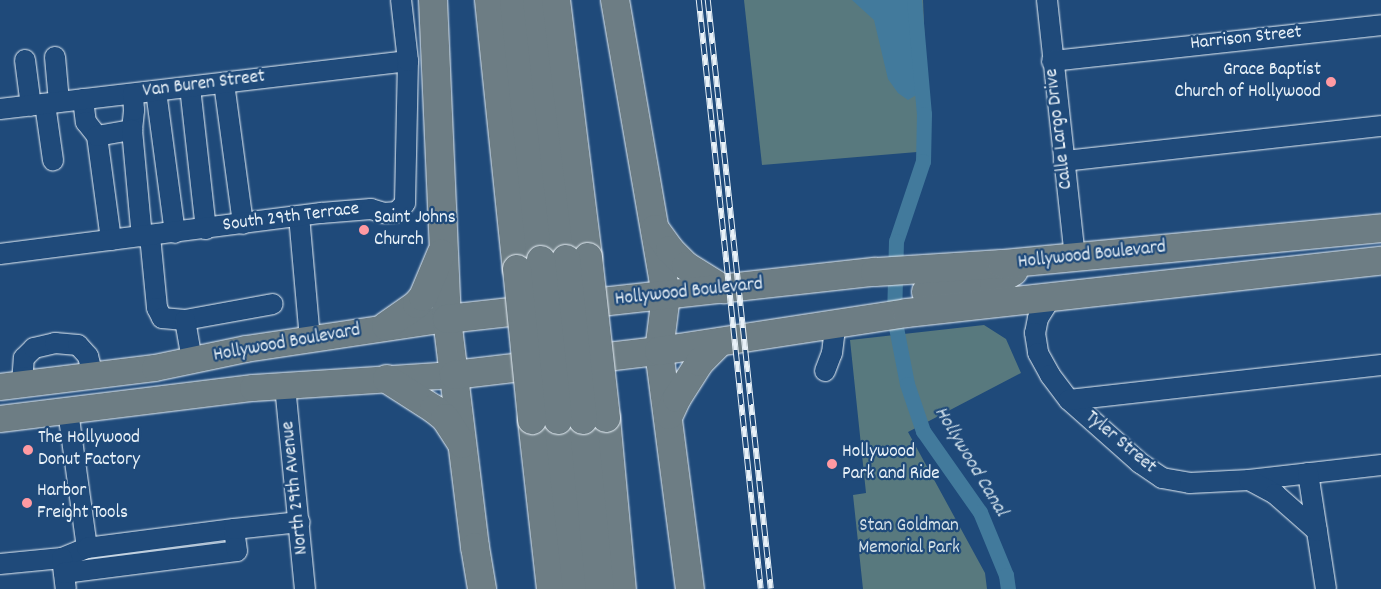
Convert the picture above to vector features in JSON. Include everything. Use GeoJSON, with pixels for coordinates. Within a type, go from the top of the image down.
{"type":"FeatureCollection","features":[{"type":"Feature","properties":{"kind":"highway"},"geometry":{"type":"LineString","coordinates":[[433,0],[448,318],[474,547],[482,589]]}},
{"type":"Feature","properties":{"kind":"highway"},"geometry":{"type":"LineString","coordinates":[[489,0],[553,261]]}},
{"type":"Feature","properties":{"kind":"highway"},"geometry":{"type":"LineString","coordinates":[[514,0],[553,261],[570,419],[577,589]]}},
{"type":"Feature","properties":{"kind":"highway"},"geometry":{"type":"LineString","coordinates":[[537,0],[553,261],[570,419],[600,589]]}},
{"type":"Feature","properties":{"kind":"highway"},"geometry":{"type":"LineString","coordinates":[[553,261],[556,0]]}},
{"type":"Feature","properties":{"kind":"highway"},"geometry":{"type":"LineString","coordinates":[[615,0],[666,296],[659,351],[669,415],[690,589]]}},
{"type":"Feature","properties":{"kind":"highway"},"geometry":{"type":"LineString","coordinates":[[653,226],[670,250],[686,266],[723,289]]}},
{"type":"Feature","properties":{"kind":"highway","name":"Hollywood Boulevard"},"geometry":{"type":"LineString","coordinates":[[454,375],[659,351],[836,322],[898,298],[1030,261],[1381,228]]}},
{"type":"Feature","properties":{"kind":"highway"},"geometry":{"type":"LineString","coordinates":[[386,326],[417,304],[423,297],[444,246]]}},
{"type":"Feature","properties":{"kind":"highway","name":"Hollywood Boulevard"},"geometry":{"type":"LineString","coordinates":[[448,318],[875,272],[898,298],[1052,296],[1381,261]]}},
{"type":"Feature","properties":{"kind":"highway"},"geometry":{"type":"LineString","coordinates":[[669,415],[677,398],[700,362],[720,342]]}},
{"type":"Feature","properties":{"kind":"highway"},"geometry":{"type":"LineString","coordinates":[[387,379],[445,418],[463,445]]}},
{"type":"Feature","properties":{"kind":"highway"},"geometry":{"type":"LineString","coordinates":[[551,589],[570,419]]}},
{"type":"Feature","properties":{"kind":"highway"},"geometry":{"type":"LineString","coordinates":[[570,419],[622,589]]}},
{"type":"Feature","properties":{"kind":"main road","name":"Hollywood Boulevard"},"geometry":{"type":"LineString","coordinates":[[11,386],[93,376],[386,326],[448,318]]}},
{"type":"Feature","properties":{"kind":"main road","name":"Hollywood Boulevard"},"geometry":{"type":"LineString","coordinates":[[0,419],[253,388],[454,375]]}},
{"type":"Feature","properties":{"kind":"street","name":"South 29th Terrace"},"geometry":{"type":"LineString","coordinates":[[0,254],[299,216],[371,209],[384,213],[397,212],[404,203],[408,61],[401,0]]}},
{"type":"Feature","properties":{"kind":"street","name":"Calle Largo Drive"},"geometry":{"type":"LineString","coordinates":[[1047,0],[1052,61],[1076,257]]}},
{"type":"Feature","properties":{"kind":"street","name":"Harrison Street"},"geometry":{"type":"LineString","coordinates":[[1052,61],[1381,25]]}},
{"type":"Feature","properties":{"kind":"street"},"geometry":{"type":"LineString","coordinates":[[45,104],[55,57]]}},
{"type":"Feature","properties":{"kind":"street"},"geometry":{"type":"LineString","coordinates":[[25,60],[45,104],[52,160]]}},
{"type":"Feature","properties":{"kind":"street","name":"Van Buren Street"},"geometry":{"type":"LineString","coordinates":[[0,109],[408,61]]}},
{"type":"Feature","properties":{"kind":"street"},"geometry":{"type":"LineString","coordinates":[[224,83],[243,224]]}},
{"type":"Feature","properties":{"kind":"street"},"geometry":{"type":"LineString","coordinates":[[190,87],[206,229]]}},
{"type":"Feature","properties":{"kind":"street"},"geometry":{"type":"LineString","coordinates":[[156,91],[157,308],[162,318],[178,320],[273,304]]}},
{"type":"Feature","properties":{"kind":"street"},"geometry":{"type":"LineString","coordinates":[[133,94],[132,130],[157,235]]}},
{"type":"Feature","properties":{"kind":"street"},"geometry":{"type":"LineString","coordinates":[[83,99],[86,122],[97,136],[111,240]]}},
{"type":"Feature","properties":{"kind":"street"},"geometry":{"type":"LineString","coordinates":[[1064,161],[1381,126]]}},
{"type":"Feature","properties":{"kind":"street"},"geometry":{"type":"LineString","coordinates":[[97,136],[132,130]]}},
{"type":"Feature","properties":{"kind":"street"},"geometry":{"type":"LineString","coordinates":[[299,216],[310,340]]}},
{"type":"Feature","properties":{"kind":"street","name":"Tyler Street"},"geometry":{"type":"LineString","coordinates":[[1052,296],[1038,318],[1035,333],[1038,352],[1050,375],[1069,400],[1140,463],[1162,478],[1190,483],[1249,480],[1381,466]]}},
{"type":"Feature","properties":{"kind":"street"},"geometry":{"type":"LineString","coordinates":[[178,320],[192,360]]}},
{"type":"Feature","properties":{"kind":"street"},"geometry":{"type":"LineString","coordinates":[[825,371],[832,353],[836,322]]}},
{"type":"Feature","properties":{"kind":"street"},"geometry":{"type":"LineString","coordinates":[[11,386],[24,358],[34,348],[55,342],[78,345],[88,356],[93,376]]}},
{"type":"Feature","properties":{"kind":"street"},"geometry":{"type":"LineString","coordinates":[[1069,400],[1381,365]]}},
{"type":"Feature","properties":{"kind":"street","name":"North 29th Avenue"},"geometry":{"type":"LineString","coordinates":[[286,386],[305,589]]}},
{"type":"Feature","properties":{"kind":"street"},"geometry":{"type":"LineString","coordinates":[[68,411],[87,548]]}},
{"type":"Feature","properties":{"kind":"street"},"geometry":{"type":"LineString","coordinates":[[1308,473],[1326,589]]}},
{"type":"Feature","properties":{"kind":"street"},"geometry":{"type":"LineString","coordinates":[[1249,480],[1275,494],[1316,531]]}},
{"type":"Feature","properties":{"kind":"street"},"geometry":{"type":"LineString","coordinates":[[64,573],[87,548],[300,522]]}},
{"type":"Feature","properties":{"kind":"street"},"geometry":{"type":"LineString","coordinates":[[0,564],[64,573],[237,551],[234,529]]}},
{"type":"Feature","properties":{"kind":"green space"},"geometry":{"type":"Polygon","coordinates":[[[744,0],[923,0],[929,151],[762,165],[744,0]]]}},
{"type":"Feature","properties":{"kind":"green space","name":"Stan Goldman Memorial Park"},"geometry":{"type":"Polygon","coordinates":[[[984,325],[1006,339],[1021,373],[908,432],[985,573],[987,589],[863,589],[853,495],[866,493],[850,340],[984,325]]]}},
{"type":"Feature","properties":{"kind":"water"},"geometry":{"type":"Polygon","coordinates":[[[852,0],[915,0],[918,94],[908,100],[898,93],[888,79],[874,20],[852,0]]]}},
{"type":"Feature","properties":{"kind":"waterway","name":"Hollywood Canal"},"geometry":{"type":"LineString","coordinates":[[914,0],[924,114],[923,161],[896,241],[894,317],[907,384],[923,431],[980,512],[1006,575],[1008,589]]}},
{"type":"Feature","properties":{"kind":"railway"},"geometry":{"type":"LineString","coordinates":[[699,0],[761,589]]}},
{"type":"Feature","properties":{"kind":"railway"},"geometry":{"type":"LineString","coordinates":[[708,0],[771,589]]}},
{"type":"Feature","properties":{"kind":"place","name":"Grace Baptist Church of Hollywood"},"geometry":{"type":"Point","coordinates":[1331,82]}},
{"type":"Feature","properties":{"kind":"place","name":"Saint Johns Church"},"geometry":{"type":"Point","coordinates":[364,230]}},
{"type":"Feature","properties":{"kind":"place","name":"The Hollywood Donut Factory"},"geometry":{"type":"Point","coordinates":[28,450]}},
{"type":"Feature","properties":{"kind":"place","name":"Hollywood Park and Ride"},"geometry":{"type":"Point","coordinates":[832,464]}},
{"type":"Feature","properties":{"kind":"place","name":"Harbor Freight Tools"},"geometry":{"type":"Point","coordinates":[27,503]}}]}
